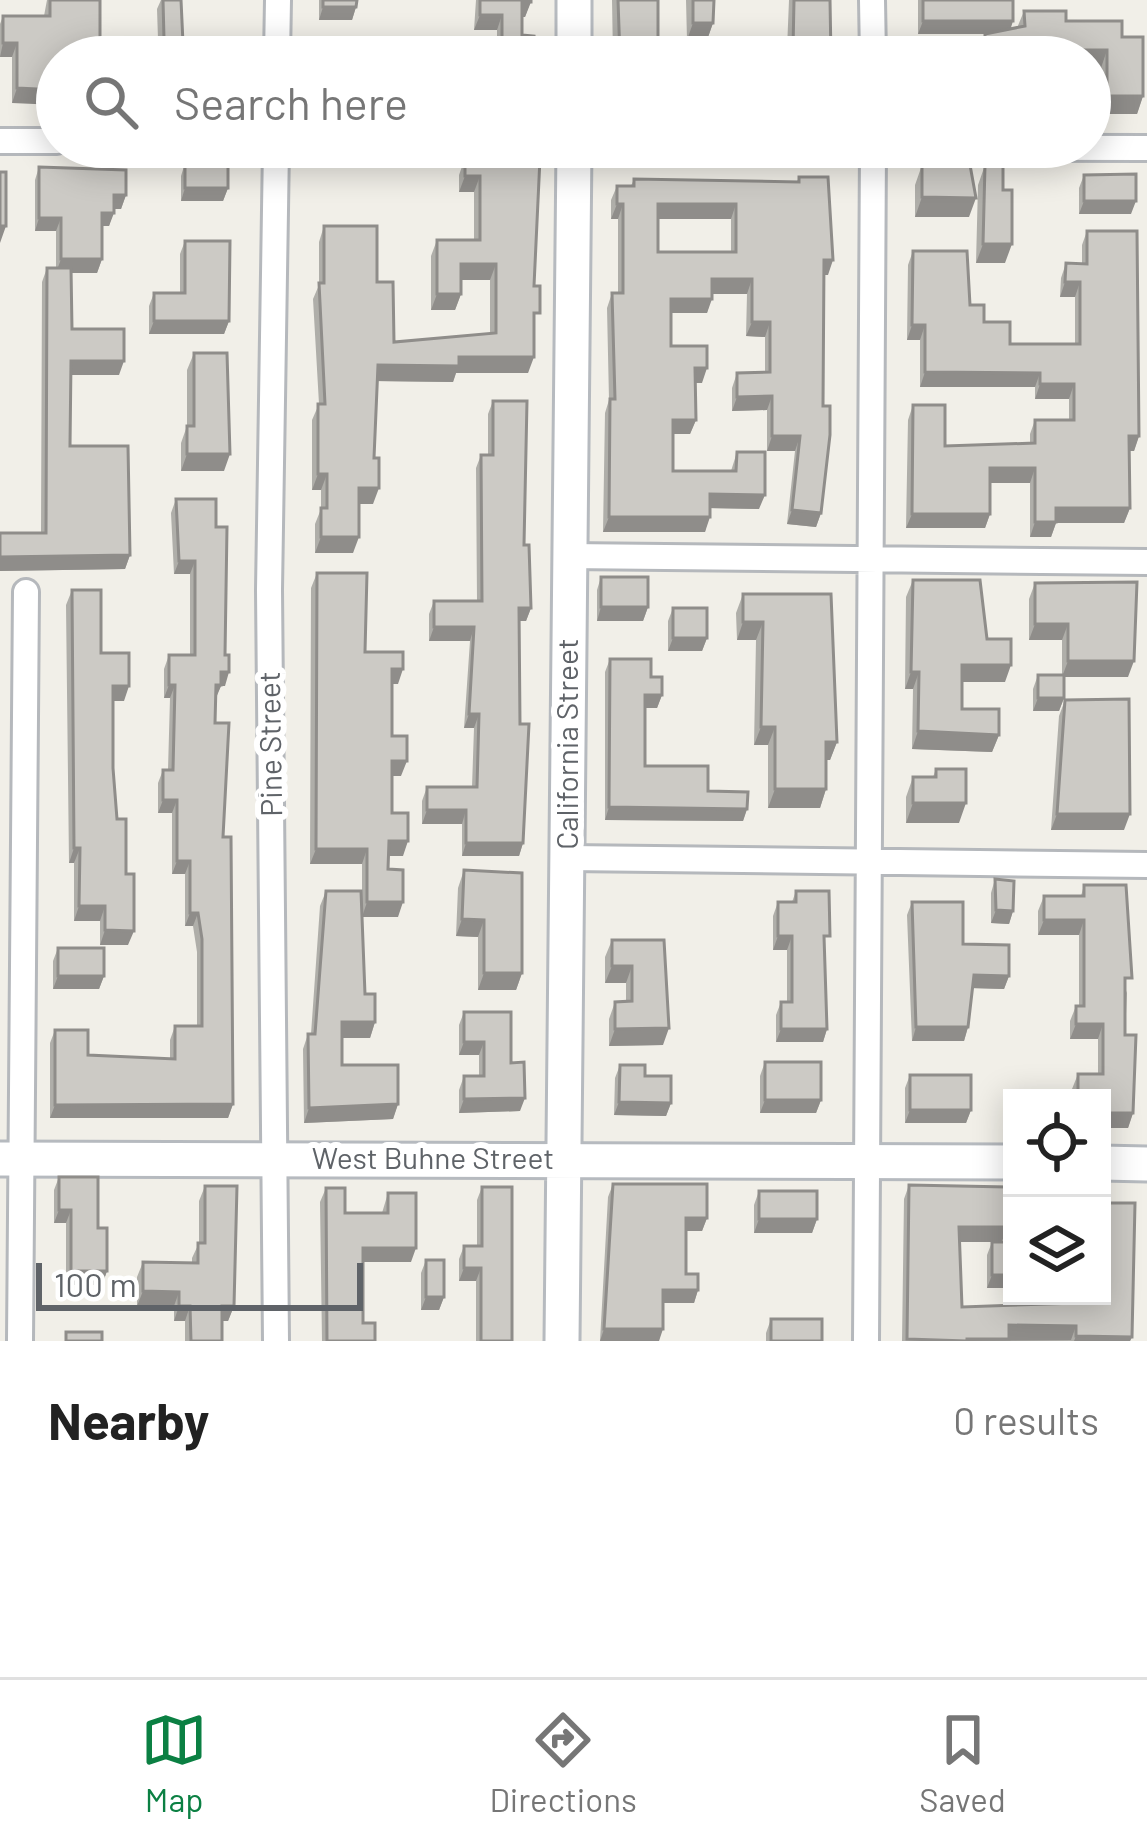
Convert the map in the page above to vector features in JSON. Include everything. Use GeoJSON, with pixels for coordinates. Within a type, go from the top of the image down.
{"type":"FeatureCollection","features":[{"type":"Feature","properties":{"kind":"street"},"geometry":{"type":"LineString","coordinates":[[277,36],[278,0]]}},
{"type":"Feature","properties":{"kind":"street"},"geometry":{"type":"LineString","coordinates":[[574,0],[574,36]]}},
{"type":"Feature","properties":{"kind":"street"},"geometry":{"type":"LineString","coordinates":[[872,0],[873,36]]}},
{"type":"Feature","properties":{"kind":"street"},"geometry":{"type":"LineString","coordinates":[[0,141],[36,141]]}},
{"type":"Feature","properties":{"kind":"street"},"geometry":{"type":"LineString","coordinates":[[1111,148],[1147,148]]}},
{"type":"Feature","properties":{"kind":"street","name":"Pine Street"},"geometry":{"type":"LineString","coordinates":[[276,168],[269,590],[276,1341]]}},
{"type":"Feature","properties":{"kind":"street","name":"California Street"},"geometry":{"type":"LineString","coordinates":[[562,1341],[574,168]]}},
{"type":"Feature","properties":{"kind":"street"},"geometry":{"type":"LineString","coordinates":[[866,1341],[873,168]]}},
{"type":"Feature","properties":{"kind":"street"},"geometry":{"type":"LineString","coordinates":[[567,556],[1147,562]]}},
{"type":"Feature","properties":{"kind":"street"},"geometry":{"type":"LineString","coordinates":[[20,1341],[11,1158],[26,592]]}},
{"type":"Feature","properties":{"kind":"street"},"geometry":{"type":"LineString","coordinates":[[568,858],[1147,866]]}},
{"type":"Feature","properties":{"kind":"street","name":"West Buhne Street"},"geometry":{"type":"LineString","coordinates":[[11,1158],[1003,1162]]}},
{"type":"Feature","properties":{"kind":"street"},"geometry":{"type":"LineString","coordinates":[[1111,1163],[1147,1164]]}},
{"type":"Feature","properties":{"kind":"building"},"geometry":{"type":"Polygon","coordinates":[[[50,0],[100,0],[100,36],[36,36],[36,89],[17,88],[17,43],[3,43],[3,16],[50,16],[50,0]]]}},
{"type":"Feature","properties":{"kind":"building"},"geometry":{"type":"Polygon","coordinates":[[[163,0],[181,0],[183,36],[164,36],[163,0]]]}},
{"type":"Feature","properties":{"kind":"building"},"geometry":{"type":"Polygon","coordinates":[[[323,0],[357,0],[356,7],[323,7],[323,0]]]}},
{"type":"Feature","properties":{"kind":"building"},"geometry":{"type":"Polygon","coordinates":[[[480,0],[531,0],[522,2],[522,35],[534,36],[502,36],[502,15],[480,15],[480,0]]]}},
{"type":"Feature","properties":{"kind":"building"},"geometry":{"type":"Polygon","coordinates":[[[618,0],[658,0],[658,36],[619,36],[618,0]]]}},
{"type":"Feature","properties":{"kind":"building"},"geometry":{"type":"Polygon","coordinates":[[[693,0],[714,0],[713,23],[693,23],[693,0]]]}},
{"type":"Feature","properties":{"kind":"building"},"geometry":{"type":"Polygon","coordinates":[[[794,0],[830,0],[831,36],[793,36],[794,0]]]}},
{"type":"Feature","properties":{"kind":"building"},"geometry":{"type":"Polygon","coordinates":[[[923,0],[1013,0],[1013,21],[923,21],[923,0]]]}},
{"type":"Feature","properties":{"kind":"building"},"geometry":{"type":"Polygon","coordinates":[[[1024,11],[1066,11],[1066,21],[1122,21],[1122,37],[1143,37],[1143,96],[1111,96],[1111,36],[985,36],[1025,26],[1024,11]]]}},
{"type":"Feature","properties":{"kind":"building"},"geometry":{"type":"Polygon","coordinates":[[[39,168],[126,170],[126,195],[114,195],[114,213],[102,213],[102,259],[61,259],[61,218],[39,218],[39,168]]]}},
{"type":"Feature","properties":{"kind":"building"},"geometry":{"type":"Polygon","coordinates":[[[185,168],[228,168],[228,188],[185,188],[185,168]]]}},
{"type":"Feature","properties":{"kind":"building"},"geometry":{"type":"Polygon","coordinates":[[[465,168],[540,168],[534,286],[540,286],[540,313],[534,313],[534,357],[459,357],[459,366],[378,365],[374,458],[379,458],[379,488],[359,488],[359,537],[321,537],[321,508],[327,508],[327,474],[318,474],[318,404],[325,404],[319,283],[324,283],[324,226],[377,226],[377,282],[393,282],[394,342],[496,333],[496,264],[461,264],[461,294],[437,294],[437,240],[480,240],[480,176],[465,176],[465,168]]]}},
{"type":"Feature","properties":{"kind":"building"},"geometry":{"type":"Polygon","coordinates":[[[922,168],[971,168],[976,198],[922,197],[922,168]]]}},
{"type":"Feature","properties":{"kind":"building"},"geometry":{"type":"Polygon","coordinates":[[[985,168],[1003,168],[1003,190],[1012,190],[1012,244],[983,244],[985,168]]]}},
{"type":"Feature","properties":{"kind":"building"},"geometry":{"type":"Polygon","coordinates":[[[0,172],[6,172],[6,226],[0,226],[0,172]]]}},
{"type":"Feature","properties":{"kind":"building"},"geometry":{"type":"Polygon","coordinates":[[[1136,174],[1136,201],[1084,201],[1084,175],[1136,174]]]}},
{"type":"Feature","properties":{"kind":"building"},"geometry":{"type":"Polygon","coordinates":[[[799,177],[828,177],[833,260],[824,260],[823,406],[830,406],[830,435],[821,513],[792,510],[800,436],[772,436],[772,396],[737,397],[737,373],[770,372],[770,322],[752,322],[752,279],[712,279],[712,299],[671,299],[671,346],[707,346],[707,368],[695,368],[696,420],[673,420],[673,471],[736,471],[737,452],[765,452],[765,495],[710,494],[710,517],[609,517],[610,399],[615,399],[612,293],[623,293],[623,204],[617,204],[617,186],[634,186],[634,179],[799,182],[799,177]],[[658,204],[658,252],[736,252],[736,204],[658,204]]]}},
{"type":"Feature","properties":{"kind":"building"},"geometry":{"type":"Polygon","coordinates":[[[1087,231],[1137,231],[1139,436],[1129,436],[1130,508],[1056,508],[1056,522],[1035,522],[1035,468],[990,468],[990,514],[912,514],[913,405],[945,405],[945,446],[1035,443],[1035,420],[1074,420],[1074,384],[1040,384],[1040,373],[925,372],[925,325],[912,325],[913,251],[967,251],[970,305],[984,305],[984,322],[1010,322],[1010,344],[1080,344],[1080,282],[1065,282],[1066,263],[1087,264],[1087,231]]]}},
{"type":"Feature","properties":{"kind":"building"},"geometry":{"type":"Polygon","coordinates":[[[185,241],[230,241],[229,321],[154,321],[154,293],[185,293],[185,241]]]}},
{"type":"Feature","properties":{"kind":"building"},"geometry":{"type":"Polygon","coordinates":[[[47,268],[71,268],[72,329],[124,329],[124,361],[71,361],[70,446],[128,446],[130,555],[0,557],[0,533],[46,533],[47,268]]]}},
{"type":"Feature","properties":{"kind":"building"},"geometry":{"type":"Polygon","coordinates":[[[194,353],[227,353],[230,454],[187,454],[187,426],[194,426],[194,353]]]}},
{"type":"Feature","properties":{"kind":"building"},"geometry":{"type":"Polygon","coordinates":[[[493,401],[527,401],[524,545],[529,545],[531,608],[519,608],[520,724],[529,724],[523,843],[466,843],[466,810],[427,810],[427,787],[477,787],[479,714],[469,714],[474,627],[434,627],[434,601],[482,601],[481,455],[493,455],[493,401]]]}},
{"type":"Feature","properties":{"kind":"building"},"geometry":{"type":"Polygon","coordinates":[[[176,499],[216,499],[216,527],[227,527],[225,655],[229,655],[229,672],[221,672],[221,685],[216,685],[215,723],[229,723],[223,837],[231,837],[233,1104],[55,1105],[55,1030],[88,1030],[88,1055],[175,1059],[175,1026],[202,1026],[202,939],[198,913],[190,913],[190,861],[177,861],[177,800],[163,800],[163,770],[173,770],[175,685],[169,685],[169,655],[195,655],[195,561],[179,561],[176,499]]]}},
{"type":"Feature","properties":{"kind":"building"},"geometry":{"type":"Polygon","coordinates":[[[317,573],[367,573],[365,652],[403,652],[403,669],[392,669],[392,736],[407,736],[407,761],[392,761],[392,813],[408,813],[408,841],[389,841],[388,869],[403,870],[403,902],[367,902],[367,849],[316,849],[317,573]]]}},
{"type":"Feature","properties":{"kind":"building"},"geometry":{"type":"Polygon","coordinates":[[[601,577],[648,577],[648,607],[601,607],[601,577]]]}},
{"type":"Feature","properties":{"kind":"building"},"geometry":{"type":"Polygon","coordinates":[[[913,580],[980,580],[987,639],[1011,639],[1011,665],[962,665],[962,709],[999,709],[999,735],[918,731],[919,672],[911,672],[913,580]]]}},
{"type":"Feature","properties":{"kind":"building"},"geometry":{"type":"Polygon","coordinates":[[[1137,582],[1134,661],[1068,661],[1068,624],[1035,624],[1035,583],[1137,582]]]}},
{"type":"Feature","properties":{"kind":"building"},"geometry":{"type":"Polygon","coordinates":[[[72,590],[101,590],[101,653],[129,653],[129,686],[113,686],[113,768],[117,819],[126,819],[126,874],[134,874],[134,931],[105,930],[105,906],[79,906],[80,848],[74,848],[72,590]]]}},
{"type":"Feature","properties":{"kind":"building"},"geometry":{"type":"Polygon","coordinates":[[[743,594],[831,594],[837,742],[826,742],[826,789],[775,789],[775,727],[761,727],[763,622],[743,622],[743,594]]]}},
{"type":"Feature","properties":{"kind":"building"},"geometry":{"type":"Polygon","coordinates":[[[673,608],[707,608],[707,638],[673,638],[673,608]]]}},
{"type":"Feature","properties":{"kind":"building"},"geometry":{"type":"Polygon","coordinates":[[[610,659],[651,659],[651,677],[662,677],[662,695],[645,695],[645,766],[708,766],[708,791],[748,792],[747,809],[609,807],[610,659]]]}},
{"type":"Feature","properties":{"kind":"building"},"geometry":{"type":"Polygon","coordinates":[[[1038,675],[1064,675],[1064,698],[1038,698],[1038,675]]]}},
{"type":"Feature","properties":{"kind":"building"},"geometry":{"type":"Polygon","coordinates":[[[1129,699],[1130,814],[1057,814],[1065,700],[1129,699]]]}},
{"type":"Feature","properties":{"kind":"building"},"geometry":{"type":"Polygon","coordinates":[[[936,769],[966,769],[966,803],[913,803],[913,777],[936,777],[936,769]]]}},
{"type":"Feature","properties":{"kind":"building"},"geometry":{"type":"Polygon","coordinates":[[[464,870],[522,873],[522,973],[484,973],[484,920],[462,919],[464,870]]]}},
{"type":"Feature","properties":{"kind":"building"},"geometry":{"type":"Polygon","coordinates":[[[995,879],[1014,881],[1013,911],[996,910],[995,879]]]}},
{"type":"Feature","properties":{"kind":"building"},"geometry":{"type":"Polygon","coordinates":[[[1084,885],[1126,885],[1132,978],[1125,978],[1125,1035],[1136,1035],[1133,1113],[1111,1113],[1111,1089],[1078,1089],[1078,1074],[1103,1074],[1103,1024],[1076,1024],[1076,1006],[1084,1006],[1084,920],[1044,920],[1044,896],[1084,896],[1084,885]]]}},
{"type":"Feature","properties":{"kind":"building"},"geometry":{"type":"Polygon","coordinates":[[[326,891],[361,891],[365,994],[375,994],[375,1022],[342,1022],[342,1065],[398,1065],[398,1104],[309,1108],[308,1034],[315,1034],[326,891]]]}},
{"type":"Feature","properties":{"kind":"building"},"geometry":{"type":"Polygon","coordinates":[[[796,891],[829,891],[830,936],[824,936],[827,1029],[781,1029],[781,1002],[792,1002],[792,936],[778,936],[778,902],[796,902],[796,891]]]}},
{"type":"Feature","properties":{"kind":"building"},"geometry":{"type":"Polygon","coordinates":[[[912,902],[963,902],[963,944],[1009,945],[1009,976],[974,975],[968,1027],[916,1027],[912,902]]]}},
{"type":"Feature","properties":{"kind":"building"},"geometry":{"type":"Polygon","coordinates":[[[612,940],[664,940],[669,1028],[615,1029],[615,1002],[632,1001],[632,966],[612,966],[612,940]]]}},
{"type":"Feature","properties":{"kind":"building"},"geometry":{"type":"Polygon","coordinates":[[[58,948],[104,948],[104,976],[58,976],[58,948]]]}},
{"type":"Feature","properties":{"kind":"building"},"geometry":{"type":"Polygon","coordinates":[[[464,1012],[511,1012],[511,1063],[524,1062],[525,1098],[464,1099],[464,1076],[484,1076],[484,1042],[464,1042],[464,1012]]]}},
{"type":"Feature","properties":{"kind":"building"},"geometry":{"type":"Polygon","coordinates":[[[765,1062],[821,1062],[821,1100],[765,1100],[765,1062]]]}},
{"type":"Feature","properties":{"kind":"building"},"geometry":{"type":"Polygon","coordinates":[[[620,1065],[645,1065],[645,1076],[671,1076],[671,1103],[619,1102],[620,1065]]]}},
{"type":"Feature","properties":{"kind":"building"},"geometry":{"type":"Polygon","coordinates":[[[910,1075],[971,1075],[971,1110],[910,1110],[910,1075]]]}},
{"type":"Feature","properties":{"kind":"building"},"geometry":{"type":"Polygon","coordinates":[[[59,1177],[98,1177],[98,1228],[107,1228],[107,1271],[71,1271],[71,1210],[59,1210],[59,1177]]]}},
{"type":"Feature","properties":{"kind":"building"},"geometry":{"type":"Polygon","coordinates":[[[613,1184],[707,1184],[707,1218],[686,1218],[686,1274],[698,1274],[698,1290],[663,1290],[663,1329],[604,1329],[613,1184]]]}},
{"type":"Feature","properties":{"kind":"building"},"geometry":{"type":"Polygon","coordinates":[[[909,1185],[1003,1187],[1003,1227],[959,1227],[962,1307],[1111,1305],[1111,1203],[1135,1203],[1132,1337],[1076,1336],[1076,1326],[1009,1325],[1009,1339],[907,1339],[909,1185]]]}},
{"type":"Feature","properties":{"kind":"building"},"geometry":{"type":"Polygon","coordinates":[[[205,1186],[237,1186],[234,1306],[222,1306],[222,1341],[191,1341],[190,1306],[179,1306],[179,1292],[143,1291],[143,1262],[198,1263],[198,1243],[205,1243],[205,1186]]]}},
{"type":"Feature","properties":{"kind":"building"},"geometry":{"type":"Polygon","coordinates":[[[482,1187],[512,1187],[512,1341],[481,1341],[481,1268],[464,1268],[464,1246],[482,1246],[482,1187]]]}},
{"type":"Feature","properties":{"kind":"building"},"geometry":{"type":"Polygon","coordinates":[[[326,1188],[345,1188],[345,1213],[388,1213],[388,1193],[416,1193],[416,1248],[363,1248],[363,1323],[375,1323],[375,1341],[327,1341],[326,1188]]]}},
{"type":"Feature","properties":{"kind":"building"},"geometry":{"type":"Polygon","coordinates":[[[759,1191],[817,1191],[817,1219],[759,1219],[759,1191]]]}},
{"type":"Feature","properties":{"kind":"building"},"geometry":{"type":"Polygon","coordinates":[[[992,1242],[1003,1242],[1003,1275],[992,1275],[992,1242]]]}},
{"type":"Feature","properties":{"kind":"building"},"geometry":{"type":"Polygon","coordinates":[[[426,1260],[444,1260],[444,1297],[426,1297],[426,1260]]]}},
{"type":"Feature","properties":{"kind":"building"},"geometry":{"type":"Polygon","coordinates":[[[771,1319],[822,1319],[822,1341],[771,1341],[771,1319]]]}},
{"type":"Feature","properties":{"kind":"building"},"geometry":{"type":"Polygon","coordinates":[[[66,1332],[102,1332],[102,1341],[66,1341],[66,1332]]]}}]}
